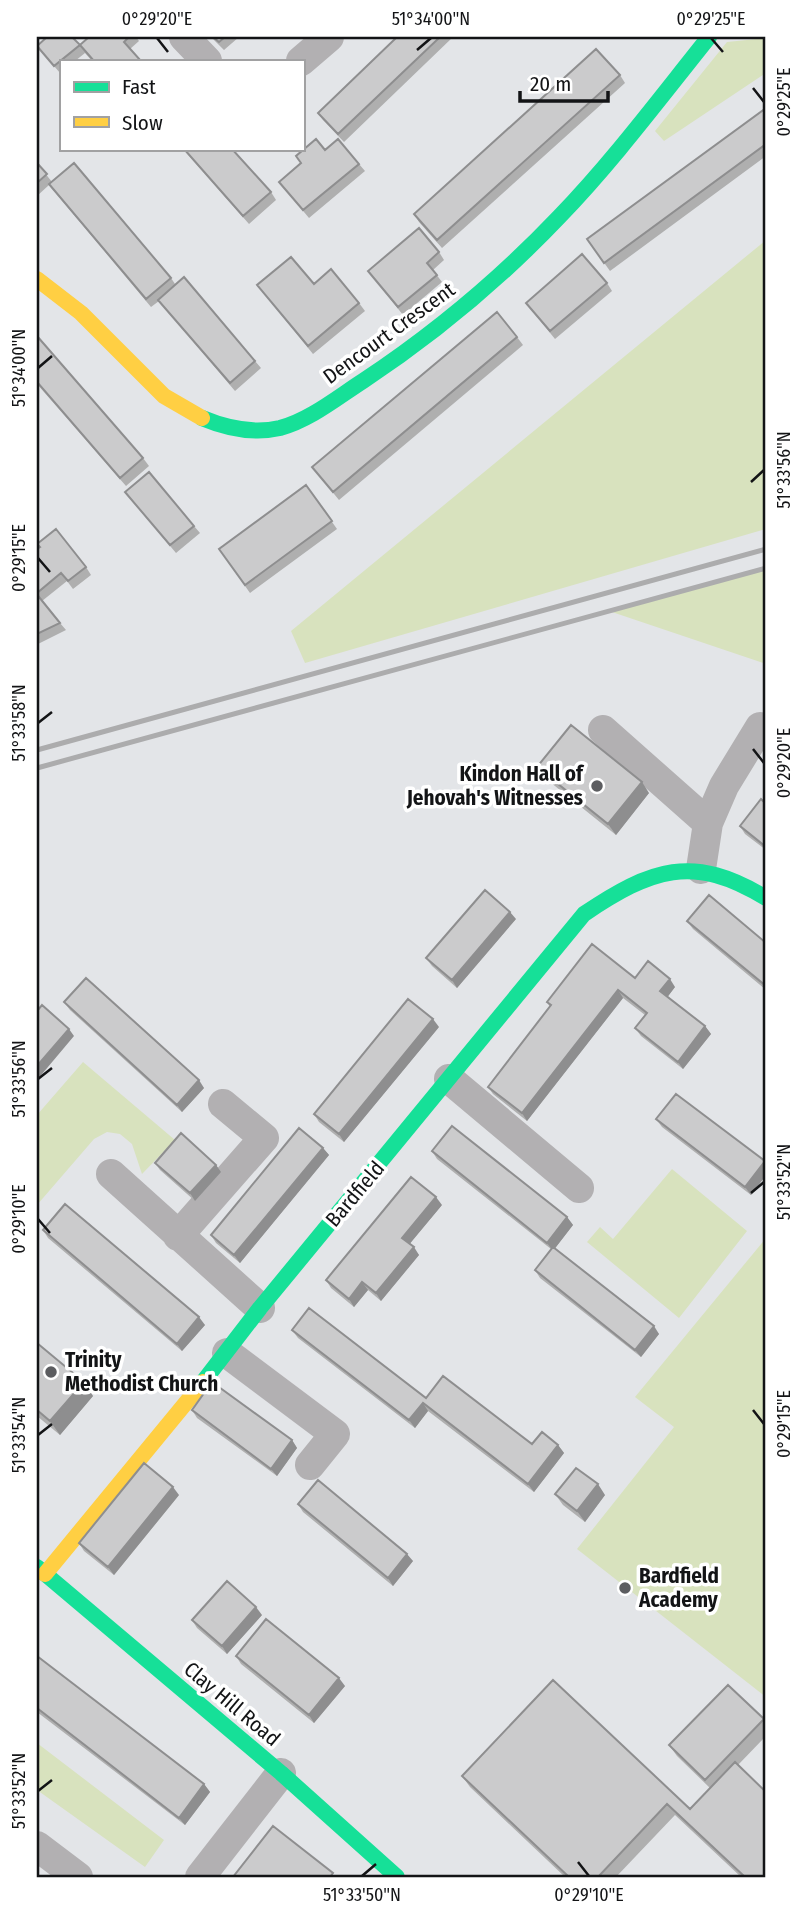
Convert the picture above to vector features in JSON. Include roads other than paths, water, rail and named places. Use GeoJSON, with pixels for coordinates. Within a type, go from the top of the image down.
{"type":"FeatureCollection","features":[{"type":"Feature","properties":{"kind":"street"},"geometry":{"type":"LineString","coordinates":[[184,37],[206,60]]}},
{"type":"Feature","properties":{"kind":"street"},"geometry":{"type":"LineString","coordinates":[[302,60],[329,37]]}},
{"type":"Feature","properties":{"kind":"street","name":"Dencourt Crescent"},"geometry":{"type":"LineString","coordinates":[[37,279],[95,326],[161,395],[190,414],[218,425],[252,430],[281,427],[319,409],[410,349],[518,259],[562,215],[709,37]]}},
{"type":"Feature","properties":{"kind":"street"},"geometry":{"type":"LineString","coordinates":[[760,727],[724,786],[708,823],[701,869],[750,886],[766,898]]}},
{"type":"Feature","properties":{"kind":"street"},"geometry":{"type":"LineString","coordinates":[[603,730],[708,823]]}},
{"type":"Feature","properties":{"kind":"street","name":"Bardfield"},"geometry":{"type":"LineString","coordinates":[[41,1570],[227,1353],[260,1308],[584,915],[618,891],[655,875],[701,869]]}},
{"type":"Feature","properties":{"kind":"street"},"geometry":{"type":"LineString","coordinates":[[449,1079],[579,1188]]}},
{"type":"Feature","properties":{"kind":"street"},"geometry":{"type":"LineString","coordinates":[[178,1236],[264,1138],[223,1104]]}},
{"type":"Feature","properties":{"kind":"street"},"geometry":{"type":"LineString","coordinates":[[111,1174],[260,1308]]}},
{"type":"Feature","properties":{"kind":"street"},"geometry":{"type":"LineString","coordinates":[[227,1353],[335,1434],[310,1465]]}},
{"type":"Feature","properties":{"kind":"street","name":"Clay Hill Road"},"geometry":{"type":"LineString","coordinates":[[41,1570],[281,1773],[397,1877]]}},
{"type":"Feature","properties":{"kind":"street"},"geometry":{"type":"LineString","coordinates":[[200,1877],[281,1773]]}},
{"type":"Feature","properties":{"kind":"street"},"geometry":{"type":"LineString","coordinates":[[37,1846],[78,1877]]}},
{"type":"Feature","properties":{"kind":"railway"},"geometry":{"type":"LineString","coordinates":[[37,750],[766,549]]}},
{"type":"Feature","properties":{"kind":"railway"},"geometry":{"type":"LineString","coordinates":[[37,768],[766,568]]}},
{"type":"Feature","properties":{"kind":"place","name":"Kindon Hall of Jehovah's Witnesses"},"geometry":{"type":"Point","coordinates":[597,786]}},
{"type":"Feature","properties":{"kind":"place","name":"Trinity Methodist Church"},"geometry":{"type":"Point","coordinates":[51,1372]}},
{"type":"Feature","properties":{"kind":"place","name":"Bardfield Academy"},"geometry":{"type":"Point","coordinates":[625,1588]}}]}
